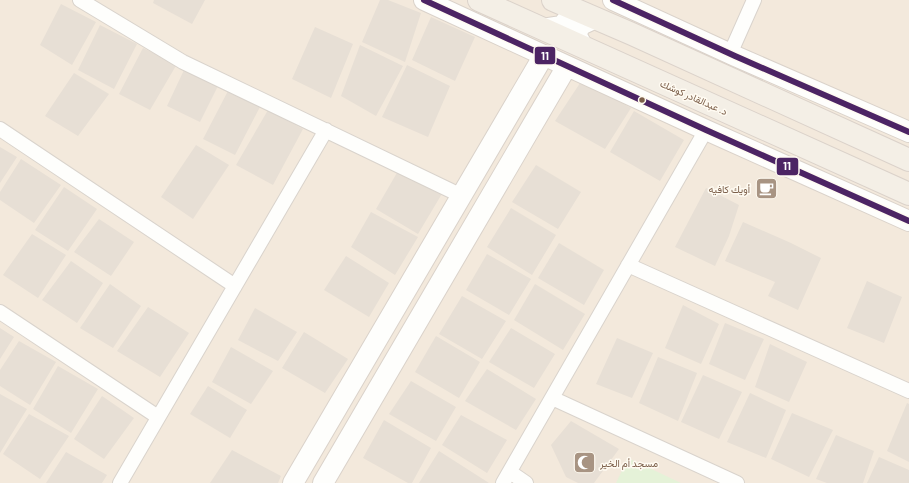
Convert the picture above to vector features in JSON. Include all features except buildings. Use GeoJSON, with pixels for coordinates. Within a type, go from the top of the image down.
{"type":"FeatureCollection","features":[{"type":"Feature","properties":{"kind":"main road","name":"د. عبدالقادر كوشك"},"geometry":{"type":"LineString","coordinates":[[479,0],[909,194]]}},
{"type":"Feature","properties":{"kind":"main road"},"geometry":{"type":"LineString","coordinates":[[560,3],[632,34],[909,160]]}},
{"type":"Feature","properties":{"kind":"street"},"geometry":{"type":"LineString","coordinates":[[80,0],[183,62],[462,196]]}},
{"type":"Feature","properties":{"kind":"street"},"geometry":{"type":"LineString","coordinates":[[424,0],[706,130],[909,221]]}},
{"type":"Feature","properties":{"kind":"street"},"geometry":{"type":"LineString","coordinates":[[613,0],[730,54],[909,132]]}},
{"type":"Feature","properties":{"kind":"street"},"geometry":{"type":"LineString","coordinates":[[730,54],[754,0]]}},
{"type":"Feature","properties":{"kind":"street"},"geometry":{"type":"LineString","coordinates":[[542,29],[562,26],[570,16],[560,3]]}},
{"type":"Feature","properties":{"kind":"street"},"geometry":{"type":"LineString","coordinates":[[583,47],[576,34],[581,25],[596,18]]}},
{"type":"Feature","properties":{"kind":"street"},"geometry":{"type":"LineString","coordinates":[[293,483],[544,55]]}},
{"type":"Feature","properties":{"kind":"street"},"geometry":{"type":"LineString","coordinates":[[323,483],[567,66]]}},
{"type":"Feature","properties":{"kind":"street"},"geometry":{"type":"LineString","coordinates":[[0,129],[235,286]]}},
{"type":"Feature","properties":{"kind":"street"},"geometry":{"type":"LineString","coordinates":[[120,483],[326,130]]}},
{"type":"Feature","properties":{"kind":"street"},"geometry":{"type":"LineString","coordinates":[[526,483],[507,478],[706,130]]}},
{"type":"Feature","properties":{"kind":"street"},"geometry":{"type":"LineString","coordinates":[[628,265],[909,391]]}},
{"type":"Feature","properties":{"kind":"street"},"geometry":{"type":"LineString","coordinates":[[0,312],[158,418]]}},
{"type":"Feature","properties":{"kind":"street"},"geometry":{"type":"LineString","coordinates":[[552,398],[737,483]]}},
{"type":"Feature","properties":{"kind":"shaded area"},"geometry":{"type":"Polygon","coordinates":[[[0,0],[909,0],[909,483],[0,483],[0,0]]]}},
{"type":"Feature","properties":{"kind":"green space"},"geometry":{"type":"Polygon","coordinates":[[[628,458],[681,483],[616,483],[628,458]]]}},
{"type":"Feature","properties":{"kind":"transit line","name":"11"},"geometry":{"type":"LineString","coordinates":[[424,0],[706,130],[909,221]]}},
{"type":"Feature","properties":{"kind":"transit line","name":"11"},"geometry":{"type":"LineString","coordinates":[[613,0],[735,56],[909,132]]}},
{"type":"Feature","properties":{"kind":"place","name":"أويك كافيه"},"geometry":{"type":"Point","coordinates":[766,189]}},
{"type":"Feature","properties":{"kind":"place","name":"مسجد أم الخير"},"geometry":{"type":"Point","coordinates":[584,463]}}]}
